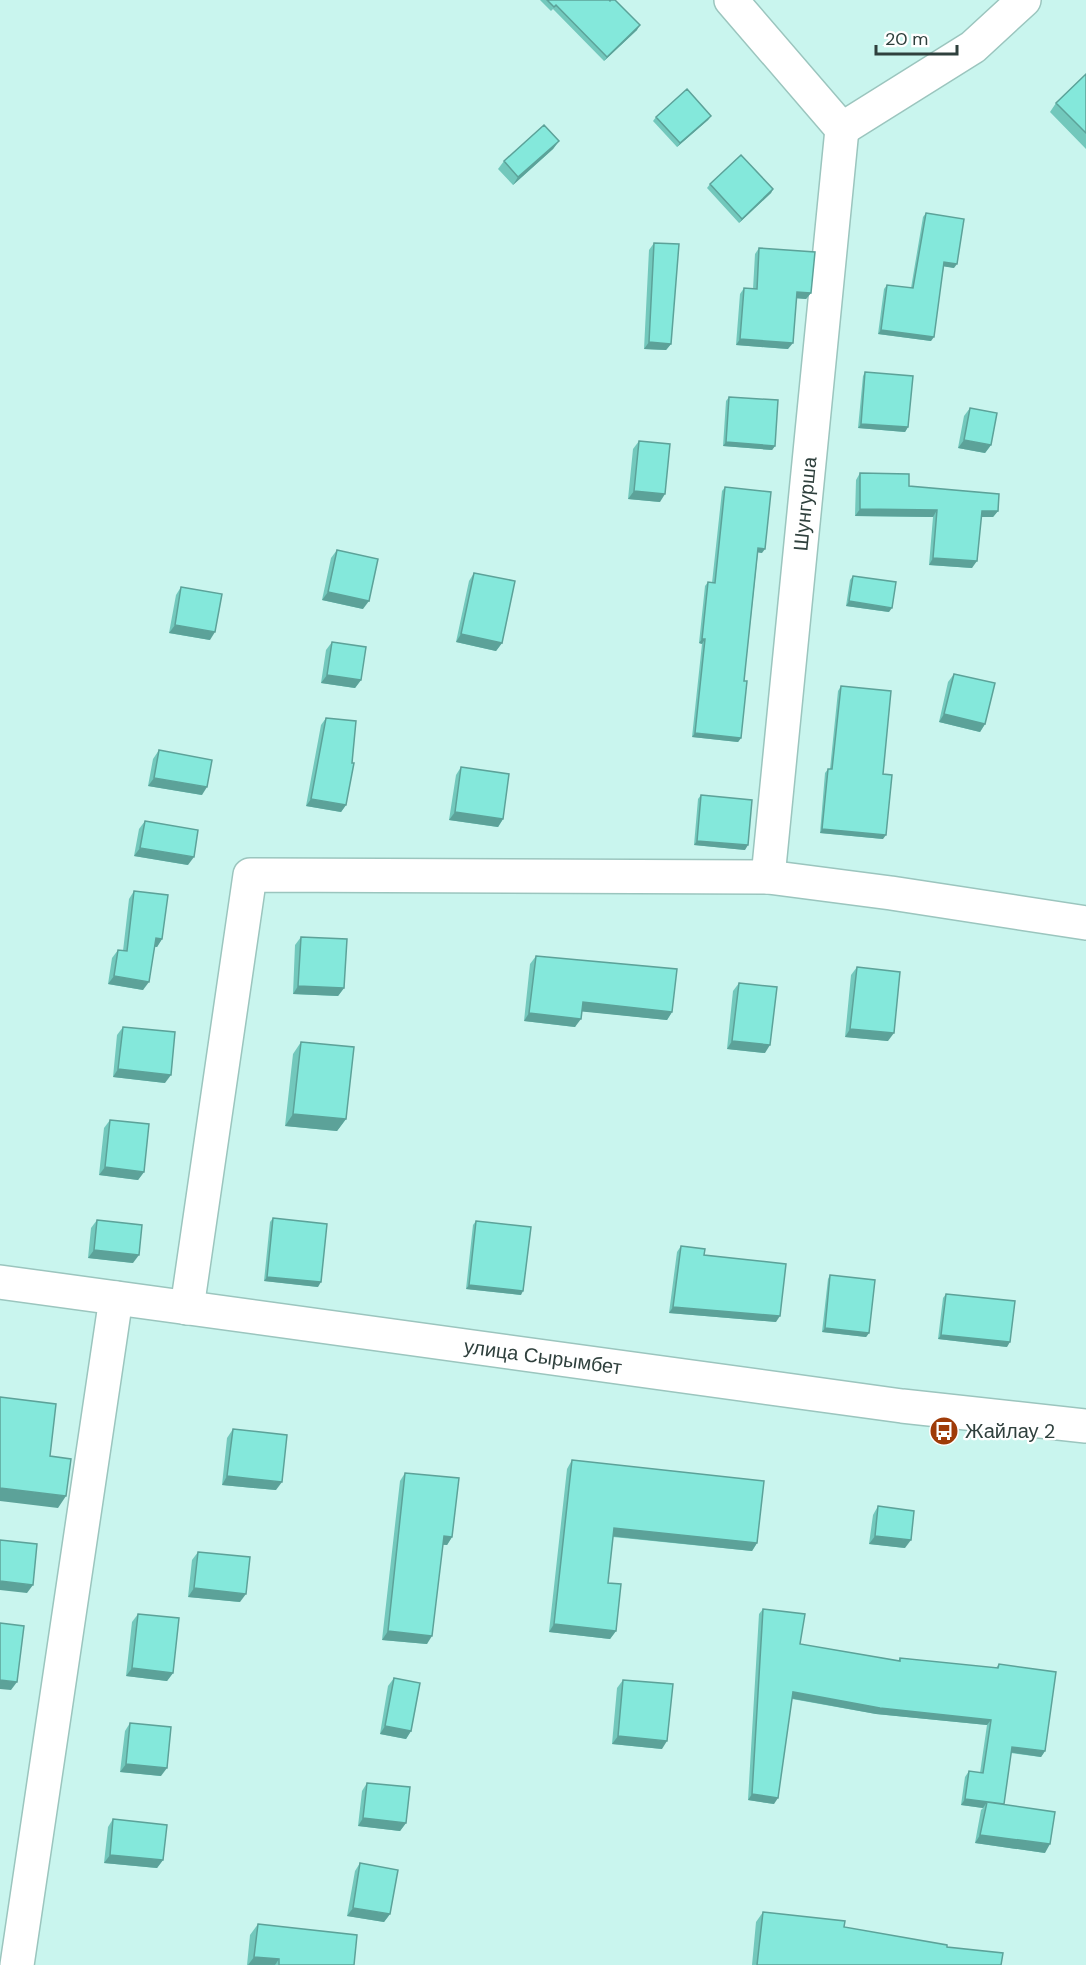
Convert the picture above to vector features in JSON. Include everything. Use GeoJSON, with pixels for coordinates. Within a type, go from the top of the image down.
{"type":"FeatureCollection","features":[{"type":"Feature","properties":{"kind":"street"},"geometry":{"type":"LineString","coordinates":[[731,0],[842,129],[973,47],[1024,0]]}},
{"type":"Feature","properties":{"kind":"street","name":"Шунгурша"},"geometry":{"type":"LineString","coordinates":[[768,877],[842,129]]}},
{"type":"Feature","properties":{"kind":"street"},"geometry":{"type":"LineString","coordinates":[[187,1308],[250,875],[768,877],[891,893],[1086,924]]}},
{"type":"Feature","properties":{"kind":"street","name":"улица Сырымбет"},"geometry":{"type":"LineString","coordinates":[[0,1282],[902,1407],[1086,1426]]}},
{"type":"Feature","properties":{"kind":"street"},"geometry":{"type":"LineString","coordinates":[[16,1965],[116,1298]]}},
{"type":"Feature","properties":{"kind":"building"},"geometry":{"type":"Polygon","coordinates":[[[547,0],[615,0],[640,25],[607,57],[556,5],[554,7],[547,0]]]}},
{"type":"Feature","properties":{"kind":"building"},"geometry":{"type":"Polygon","coordinates":[[[1086,74],[1086,133],[1056,103],[1086,74]]]}},
{"type":"Feature","properties":{"kind":"building"},"geometry":{"type":"Polygon","coordinates":[[[687,89],[711,116],[680,143],[656,117],[687,89]]]}},
{"type":"Feature","properties":{"kind":"building"},"geometry":{"type":"Polygon","coordinates":[[[544,125],[559,141],[518,177],[504,161],[544,125]]]}},
{"type":"Feature","properties":{"kind":"building"},"geometry":{"type":"Polygon","coordinates":[[[741,155],[773,189],[742,219],[710,184],[741,155]]]}},
{"type":"Feature","properties":{"kind":"building"},"geometry":{"type":"Polygon","coordinates":[[[926,213],[964,219],[957,264],[944,262],[934,337],[881,330],[887,285],[913,288],[926,213]]]}},
{"type":"Feature","properties":{"kind":"building"},"geometry":{"type":"Polygon","coordinates":[[[654,243],[679,244],[671,344],[649,342],[654,243]]]}},
{"type":"Feature","properties":{"kind":"building"},"geometry":{"type":"Polygon","coordinates":[[[759,248],[815,252],[811,293],[797,292],[793,343],[740,339],[744,288],[757,289],[759,248]]]}},
{"type":"Feature","properties":{"kind":"building"},"geometry":{"type":"Polygon","coordinates":[[[865,372],[913,376],[908,427],[861,424],[865,372]]]}},
{"type":"Feature","properties":{"kind":"building"},"geometry":{"type":"Polygon","coordinates":[[[729,397],[778,400],[775,446],[726,442],[729,397]]]}},
{"type":"Feature","properties":{"kind":"building"},"geometry":{"type":"Polygon","coordinates":[[[970,408],[997,413],[991,445],[964,440],[970,408]]]}},
{"type":"Feature","properties":{"kind":"building"},"geometry":{"type":"Polygon","coordinates":[[[639,441],[670,444],[665,494],[634,491],[639,441]]]}},
{"type":"Feature","properties":{"kind":"building"},"geometry":{"type":"Polygon","coordinates":[[[860,473],[909,474],[909,486],[999,494],[998,511],[982,511],[977,561],[933,558],[937,510],[860,509],[860,473]]]}},
{"type":"Feature","properties":{"kind":"building"},"geometry":{"type":"Polygon","coordinates":[[[725,487],[771,492],[765,549],[758,548],[744,681],[747,681],[741,738],[695,733],[705,639],[702,639],[708,582],[715,583],[725,487]]]}},
{"type":"Feature","properties":{"kind":"building"},"geometry":{"type":"Polygon","coordinates":[[[337,550],[378,559],[369,601],[328,592],[337,550]]]}},
{"type":"Feature","properties":{"kind":"building"},"geometry":{"type":"Polygon","coordinates":[[[474,573],[515,581],[502,643],[461,634],[474,573]]]}},
{"type":"Feature","properties":{"kind":"building"},"geometry":{"type":"Polygon","coordinates":[[[853,576],[896,582],[892,608],[849,601],[853,576]]]}},
{"type":"Feature","properties":{"kind":"building"},"geometry":{"type":"Polygon","coordinates":[[[181,587],[222,594],[215,632],[175,625],[181,587]]]}},
{"type":"Feature","properties":{"kind":"building"},"geometry":{"type":"Polygon","coordinates":[[[332,642],[366,647],[361,680],[327,675],[332,642]]]}},
{"type":"Feature","properties":{"kind":"building"},"geometry":{"type":"Polygon","coordinates":[[[954,674],[995,683],[985,724],[944,714],[954,674]]]}},
{"type":"Feature","properties":{"kind":"building"},"geometry":{"type":"Polygon","coordinates":[[[841,686],[891,691],[883,774],[892,775],[886,835],[822,829],[828,769],[832,769],[841,686]]]}},
{"type":"Feature","properties":{"kind":"building"},"geometry":{"type":"Polygon","coordinates":[[[326,718],[356,721],[352,763],[354,763],[346,805],[311,799],[326,718]]]}},
{"type":"Feature","properties":{"kind":"building"},"geometry":{"type":"Polygon","coordinates":[[[159,750],[212,760],[207,787],[154,778],[159,750]]]}},
{"type":"Feature","properties":{"kind":"building"},"geometry":{"type":"Polygon","coordinates":[[[461,767],[509,774],[503,819],[455,812],[461,767]]]}},
{"type":"Feature","properties":{"kind":"building"},"geometry":{"type":"Polygon","coordinates":[[[701,795],[752,800],[748,845],[697,841],[701,795]]]}},
{"type":"Feature","properties":{"kind":"building"},"geometry":{"type":"Polygon","coordinates":[[[145,821],[198,830],[194,857],[140,848],[145,821]]]}},
{"type":"Feature","properties":{"kind":"building"},"geometry":{"type":"Polygon","coordinates":[[[134,891],[168,895],[162,939],[156,938],[149,982],[114,976],[118,950],[127,951],[134,891]]]}},
{"type":"Feature","properties":{"kind":"building"},"geometry":{"type":"Polygon","coordinates":[[[301,937],[347,939],[344,988],[298,986],[301,937]]]}},
{"type":"Feature","properties":{"kind":"building"},"geometry":{"type":"Polygon","coordinates":[[[536,956],[677,969],[672,1012],[583,1002],[581,1019],[529,1013],[536,956]]]}},
{"type":"Feature","properties":{"kind":"building"},"geometry":{"type":"Polygon","coordinates":[[[857,967],[900,972],[894,1033],[850,1029],[857,967]]]}},
{"type":"Feature","properties":{"kind":"building"},"geometry":{"type":"Polygon","coordinates":[[[739,983],[777,987],[770,1045],[732,1041],[739,983]]]}},
{"type":"Feature","properties":{"kind":"building"},"geometry":{"type":"Polygon","coordinates":[[[123,1027],[175,1032],[171,1075],[118,1069],[123,1027]]]}},
{"type":"Feature","properties":{"kind":"building"},"geometry":{"type":"Polygon","coordinates":[[[301,1042],[354,1047],[346,1119],[293,1114],[301,1042]]]}},
{"type":"Feature","properties":{"kind":"building"},"geometry":{"type":"Polygon","coordinates":[[[110,1120],[149,1124],[144,1172],[105,1167],[110,1120]]]}},
{"type":"Feature","properties":{"kind":"building"},"geometry":{"type":"Polygon","coordinates":[[[273,1218],[327,1224],[321,1282],[267,1277],[273,1218]]]}},
{"type":"Feature","properties":{"kind":"building"},"geometry":{"type":"Polygon","coordinates":[[[97,1220],[142,1225],[139,1255],[94,1250],[97,1220]]]}},
{"type":"Feature","properties":{"kind":"building"},"geometry":{"type":"Polygon","coordinates":[[[476,1221],[531,1227],[523,1291],[469,1285],[476,1221]]]}},
{"type":"Feature","properties":{"kind":"building"},"geometry":{"type":"Polygon","coordinates":[[[681,1246],[705,1249],[704,1255],[786,1264],[780,1316],[673,1307],[681,1246]]]}},
{"type":"Feature","properties":{"kind":"building"},"geometry":{"type":"Polygon","coordinates":[[[830,1275],[875,1280],[869,1333],[825,1328],[830,1275]]]}},
{"type":"Feature","properties":{"kind":"building"},"geometry":{"type":"Polygon","coordinates":[[[946,1294],[1015,1301],[1010,1342],[941,1335],[946,1294]]]}},
{"type":"Feature","properties":{"kind":"building"},"geometry":{"type":"Polygon","coordinates":[[[0,1397],[56,1404],[50,1456],[71,1459],[66,1496],[0,1488],[0,1397]]]}},
{"type":"Feature","properties":{"kind":"building"},"geometry":{"type":"Polygon","coordinates":[[[233,1429],[287,1435],[282,1482],[227,1476],[233,1429]]]}},
{"type":"Feature","properties":{"kind":"building"},"geometry":{"type":"Polygon","coordinates":[[[572,1460],[764,1481],[757,1543],[614,1528],[608,1583],[621,1584],[616,1631],[554,1624],[572,1460]]]}},
{"type":"Feature","properties":{"kind":"building"},"geometry":{"type":"Polygon","coordinates":[[[405,1473],[459,1478],[452,1537],[444,1536],[432,1636],[388,1631],[405,1473]]]}},
{"type":"Feature","properties":{"kind":"building"},"geometry":{"type":"Polygon","coordinates":[[[878,1506],[914,1511],[911,1540],[875,1536],[878,1506]]]}},
{"type":"Feature","properties":{"kind":"building"},"geometry":{"type":"Polygon","coordinates":[[[0,1540],[37,1544],[33,1585],[0,1581],[0,1540]]]}},
{"type":"Feature","properties":{"kind":"building"},"geometry":{"type":"Polygon","coordinates":[[[198,1552],[250,1557],[246,1594],[194,1588],[198,1552]]]}},
{"type":"Feature","properties":{"kind":"building"},"geometry":{"type":"Polygon","coordinates":[[[763,1609],[805,1614],[800,1644],[900,1661],[900,1658],[998,1668],[999,1664],[1056,1672],[1045,1751],[1012,1747],[1004,1804],[965,1799],[969,1771],[983,1773],[991,1720],[880,1708],[793,1692],[778,1798],[752,1794],[763,1609]]]}},
{"type":"Feature","properties":{"kind":"building"},"geometry":{"type":"Polygon","coordinates":[[[138,1614],[179,1618],[173,1673],[132,1668],[138,1614]]]}},
{"type":"Feature","properties":{"kind":"building"},"geometry":{"type":"Polygon","coordinates":[[[0,1623],[24,1626],[17,1682],[0,1680],[0,1623]]]}},
{"type":"Feature","properties":{"kind":"building"},"geometry":{"type":"Polygon","coordinates":[[[394,1678],[420,1683],[411,1731],[385,1726],[394,1678]]]}},
{"type":"Feature","properties":{"kind":"building"},"geometry":{"type":"Polygon","coordinates":[[[623,1680],[673,1684],[667,1741],[618,1736],[623,1680]]]}},
{"type":"Feature","properties":{"kind":"building"},"geometry":{"type":"Polygon","coordinates":[[[130,1723],[171,1727],[167,1768],[126,1764],[130,1723]]]}},
{"type":"Feature","properties":{"kind":"building"},"geometry":{"type":"Polygon","coordinates":[[[367,1783],[410,1787],[406,1823],[363,1818],[367,1783]]]}},
{"type":"Feature","properties":{"kind":"building"},"geometry":{"type":"Polygon","coordinates":[[[987,1802],[1055,1812],[1050,1844],[980,1835],[987,1802]]]}},
{"type":"Feature","properties":{"kind":"building"},"geometry":{"type":"Polygon","coordinates":[[[113,1819],[167,1825],[163,1860],[110,1855],[113,1819]]]}},
{"type":"Feature","properties":{"kind":"building"},"geometry":{"type":"Polygon","coordinates":[[[360,1863],[398,1870],[390,1914],[353,1908],[360,1863]]]}},
{"type":"Feature","properties":{"kind":"building"},"geometry":{"type":"Polygon","coordinates":[[[763,1912],[845,1921],[844,1927],[947,1945],[947,1947],[1003,1953],[1001,1965],[757,1965],[763,1912]]]}},
{"type":"Feature","properties":{"kind":"building"},"geometry":{"type":"Polygon","coordinates":[[[258,1924],[357,1935],[354,1965],[279,1965],[279,1959],[254,1957],[258,1924]]]}},
{"type":"Feature","properties":{"kind":"place","name":"Жайлау 2"},"geometry":{"type":"Point","coordinates":[944,1431]}}]}
